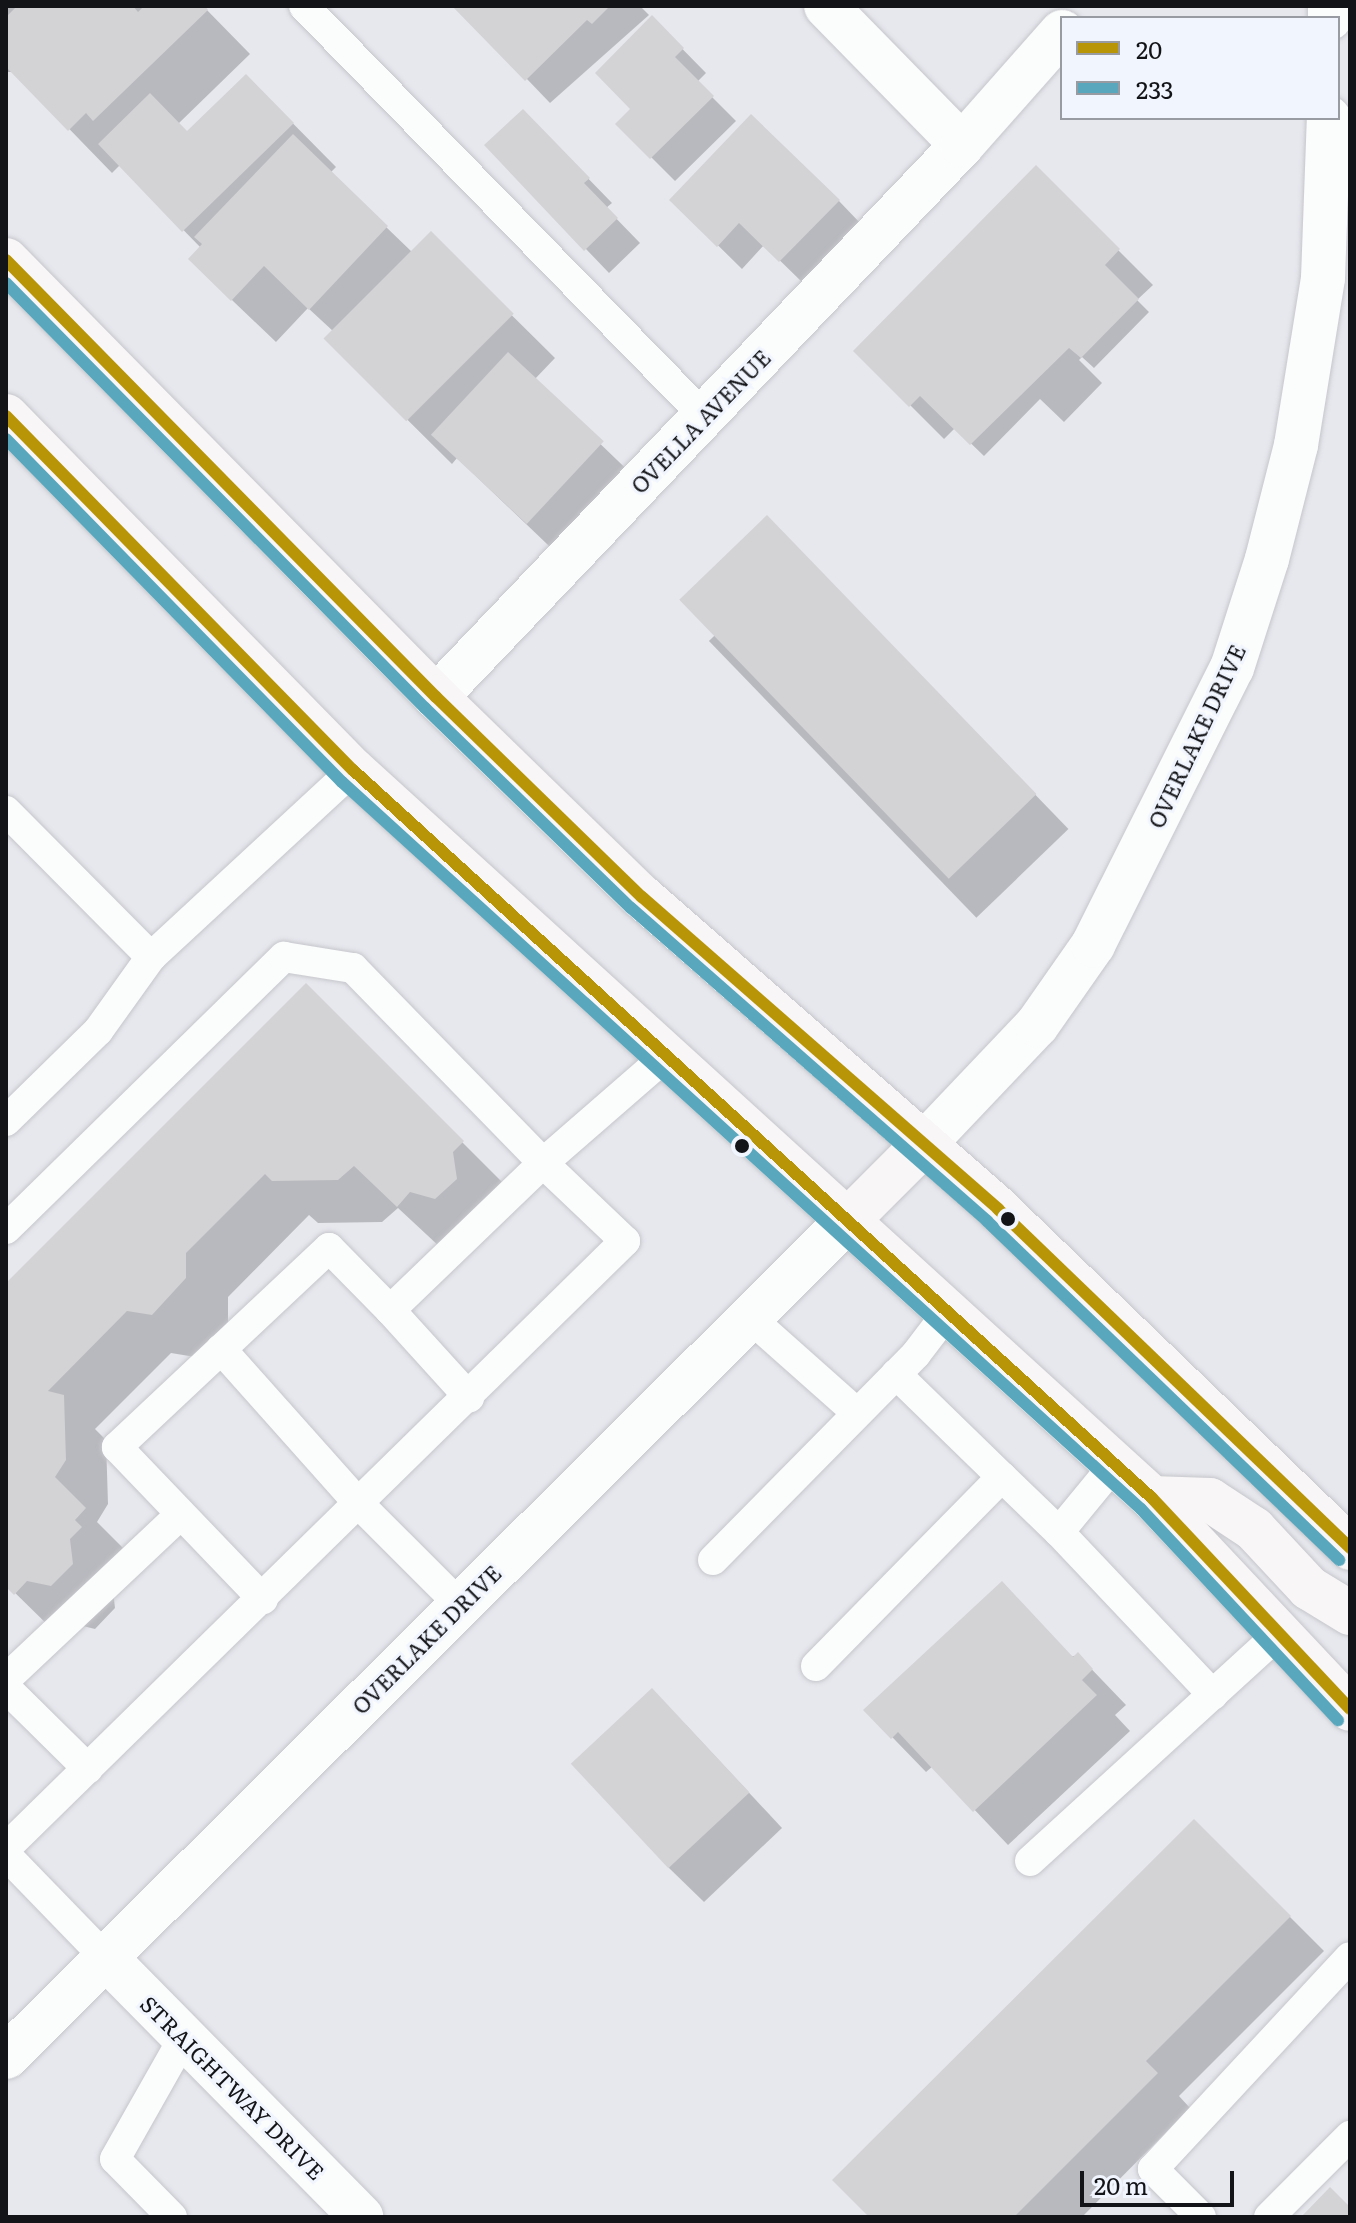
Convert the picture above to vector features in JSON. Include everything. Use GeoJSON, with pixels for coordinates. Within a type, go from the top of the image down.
{"type":"FeatureCollection","features":[{"type":"Feature","properties":{"kind":"main road"},"geometry":{"type":"LineString","coordinates":[[6,260],[436,697],[642,897],[998,1209],[1350,1548]]}},
{"type":"Feature","properties":{"kind":"main road"},"geometry":{"type":"LineString","coordinates":[[6,416],[353,770],[664,1058],[1152,1498],[1350,1709]]}},
{"type":"Feature","properties":{"kind":"main road"},"geometry":{"type":"LineString","coordinates":[[847,1221],[924,1144]]}},
{"type":"Feature","properties":{"kind":"main road"},"geometry":{"type":"LineString","coordinates":[[1152,1498],[1210,1500],[1254,1529],[1309,1588],[1350,1613]]}},
{"type":"Feature","properties":{"kind":"street"},"geometry":{"type":"LineString","coordinates":[[826,6],[962,145]]}},
{"type":"Feature","properties":{"kind":"street","name":"OVELLA AVENUE"},"geometry":{"type":"LineString","coordinates":[[436,697],[962,145],[1060,34]]}},
{"type":"Feature","properties":{"kind":"street","name":"OVERLAKE DRIVE"},"geometry":{"type":"LineString","coordinates":[[924,1144],[1037,1025],[1093,945],[1232,668],[1267,559],[1299,429],[1323,278],[1329,120]]}},
{"type":"Feature","properties":{"kind":"street","name":"OVERLAKE DRIVE"},"geometry":{"type":"LineString","coordinates":[[6,2057],[847,1221]]}},
{"type":"Feature","properties":{"kind":"street","name":"STRAIGHTWAY DRIVE"},"geometry":{"type":"LineString","coordinates":[[105,1957],[361,2217]]}},
{"type":"Feature","properties":{"kind":"lane"},"geometry":{"type":"LineString","coordinates":[[304,6],[705,417]]}},
{"type":"Feature","properties":{"kind":"lane"},"geometry":{"type":"LineString","coordinates":[[6,1121],[98,1031],[151,957],[353,770]]}},
{"type":"Feature","properties":{"kind":"lane"},"geometry":{"type":"LineString","coordinates":[[6,811],[151,957]]}},
{"type":"Feature","properties":{"kind":"lane"},"geometry":{"type":"LineString","coordinates":[[6,1229],[284,957],[353,968],[543,1163],[625,1241],[6,1848]]}},
{"type":"Feature","properties":{"kind":"lane"},"geometry":{"type":"LineString","coordinates":[[390,1310],[543,1163],[664,1058]]}},
{"type":"Feature","properties":{"kind":"lane"},"geometry":{"type":"LineString","coordinates":[[263,1599],[179,1516],[117,1447],[329,1248],[469,1397]]}},
{"type":"Feature","properties":{"kind":"lane"},"geometry":{"type":"LineString","coordinates":[[713,1560],[896,1374],[948,1312]]}},
{"type":"Feature","properties":{"kind":"lane"},"geometry":{"type":"LineString","coordinates":[[750,1318],[857,1413]]}},
{"type":"Feature","properties":{"kind":"lane"},"geometry":{"type":"LineString","coordinates":[[221,1349],[359,1504],[460,1605]]}},
{"type":"Feature","properties":{"kind":"lane"},"geometry":{"type":"LineString","coordinates":[[896,1374],[1059,1532],[1213,1695]]}},
{"type":"Feature","properties":{"kind":"lane"},"geometry":{"type":"LineString","coordinates":[[1059,1532],[1114,1465]]}},
{"type":"Feature","properties":{"kind":"lane"},"geometry":{"type":"LineString","coordinates":[[816,1666],[1002,1477]]}},
{"type":"Feature","properties":{"kind":"lane"},"geometry":{"type":"LineString","coordinates":[[6,1679],[179,1516]]}},
{"type":"Feature","properties":{"kind":"lane"},"geometry":{"type":"LineString","coordinates":[[1030,1861],[1279,1634]]}},
{"type":"Feature","properties":{"kind":"lane"},"geometry":{"type":"LineString","coordinates":[[6,1688],[88,1769]]}},
{"type":"Feature","properties":{"kind":"lane"},"geometry":{"type":"LineString","coordinates":[[6,1855],[105,1957]]}},
{"type":"Feature","properties":{"kind":"lane"},"geometry":{"type":"LineString","coordinates":[[1201,2217],[1153,2169],[1350,1957]]}},
{"type":"Feature","properties":{"kind":"lane"},"geometry":{"type":"LineString","coordinates":[[172,2217],[115,2159],[184,2037]]}},
{"type":"Feature","properties":{"kind":"lane"},"geometry":{"type":"LineString","coordinates":[[1269,2217],[1350,2136]]}},
{"type":"Feature","properties":{"kind":"building"},"geometry":{"type":"Polygon","coordinates":[[[17,6],[133,6],[138,12],[144,6],[205,6],[208,10],[93,121],[86,113],[68,131],[6,67],[6,17],[17,6]]]}},
{"type":"Feature","properties":{"kind":"building"},"geometry":{"type":"Polygon","coordinates":[[[452,6],[610,6],[592,24],[587,20],[525,81],[452,6]]]}},
{"type":"Feature","properties":{"kind":"building"},"geometry":{"type":"Polygon","coordinates":[[[652,15],[684,48],[675,57],[714,96],[650,159],[615,124],[630,109],[595,73],[652,15]]]}},
{"type":"Feature","properties":{"kind":"building"},"geometry":{"type":"Polygon","coordinates":[[[246,74],[294,123],[182,232],[98,144],[150,93],[187,131],[246,74]]]}},
{"type":"Feature","properties":{"kind":"building"},"geometry":{"type":"Polygon","coordinates":[[[523,109],[590,178],[584,183],[618,218],[584,251],[484,145],[523,109]]]}},
{"type":"Feature","properties":{"kind":"building"},"geometry":{"type":"Polygon","coordinates":[[[751,114],[840,200],[779,262],[739,223],[717,247],[669,200],[751,114]]]}},
{"type":"Feature","properties":{"kind":"building"},"geometry":{"type":"Polygon","coordinates":[[[293,134],[388,226],[309,310],[264,266],[231,301],[188,259],[202,244],[194,237],[293,134]]]}},
{"type":"Feature","properties":{"kind":"building"},"geometry":{"type":"Polygon","coordinates":[[[1036,165],[1120,249],[1105,265],[1139,299],[1081,358],[1069,348],[970,445],[920,396],[909,407],[853,351],[1036,165]]]}},
{"type":"Feature","properties":{"kind":"building"},"geometry":{"type":"Polygon","coordinates":[[[431,231],[514,314],[406,421],[324,338],[431,231]]]}},
{"type":"Feature","properties":{"kind":"building"},"geometry":{"type":"Polygon","coordinates":[[[508,352],[604,441],[527,524],[431,435],[508,352]]]}},
{"type":"Feature","properties":{"kind":"building"},"geometry":{"type":"Polygon","coordinates":[[[767,515],[1037,794],[949,879],[679,600],[767,515]]]}},
{"type":"Feature","properties":{"kind":"building"},"geometry":{"type":"Polygon","coordinates":[[[306,983],[464,1141],[453,1152],[457,1179],[435,1199],[410,1192],[397,1207],[354,1166],[338,1180],[272,1181],[265,1174],[186,1253],[186,1278],[152,1315],[127,1311],[48,1391],[64,1395],[66,1460],[55,1477],[86,1508],[75,1520],[82,1527],[70,1539],[73,1564],[51,1586],[27,1581],[14,1595],[6,1587],[6,1283],[306,983]]]}},
{"type":"Feature","properties":{"kind":"building"},"geometry":{"type":"Polygon","coordinates":[[[1002,1581],[1073,1657],[1078,1652],[1093,1669],[1082,1680],[1097,1695],[973,1812],[898,1732],[891,1739],[863,1710],[1002,1581]]]}},
{"type":"Feature","properties":{"kind":"building"},"geometry":{"type":"Polygon","coordinates":[[[652,1688],[750,1793],[668,1868],[571,1764],[652,1688]]]}},
{"type":"Feature","properties":{"kind":"building"},"geometry":{"type":"Polygon","coordinates":[[[1194,1819],[1291,1916],[1146,2061],[1158,2073],[1014,2217],[869,2217],[832,2180],[1194,1819]]]}},
{"type":"Feature","properties":{"kind":"building"},"geometry":{"type":"Polygon","coordinates":[[[1330,2187],[1350,2207],[1350,2217],[1301,2217],[1330,2187]]]}},
{"type":"Feature","properties":{"kind":"transit line","name":"20"},"geometry":{"type":"LineString","coordinates":[[6,260],[436,697],[642,897],[998,1209],[1350,1548]]}},
{"type":"Feature","properties":{"kind":"transit line","name":"233"},"geometry":{"type":"LineString","coordinates":[[6,283],[425,708],[631,908],[987,1221],[1339,1560]]}},
{"type":"Feature","properties":{"kind":"transit line","name":"20"},"geometry":{"type":"LineString","coordinates":[[6,416],[353,770],[1152,1498],[1350,1709]]}},
{"type":"Feature","properties":{"kind":"transit line","name":"233"},"geometry":{"type":"LineString","coordinates":[[6,439],[342,782],[1141,1509],[1338,1720]]}}]}
